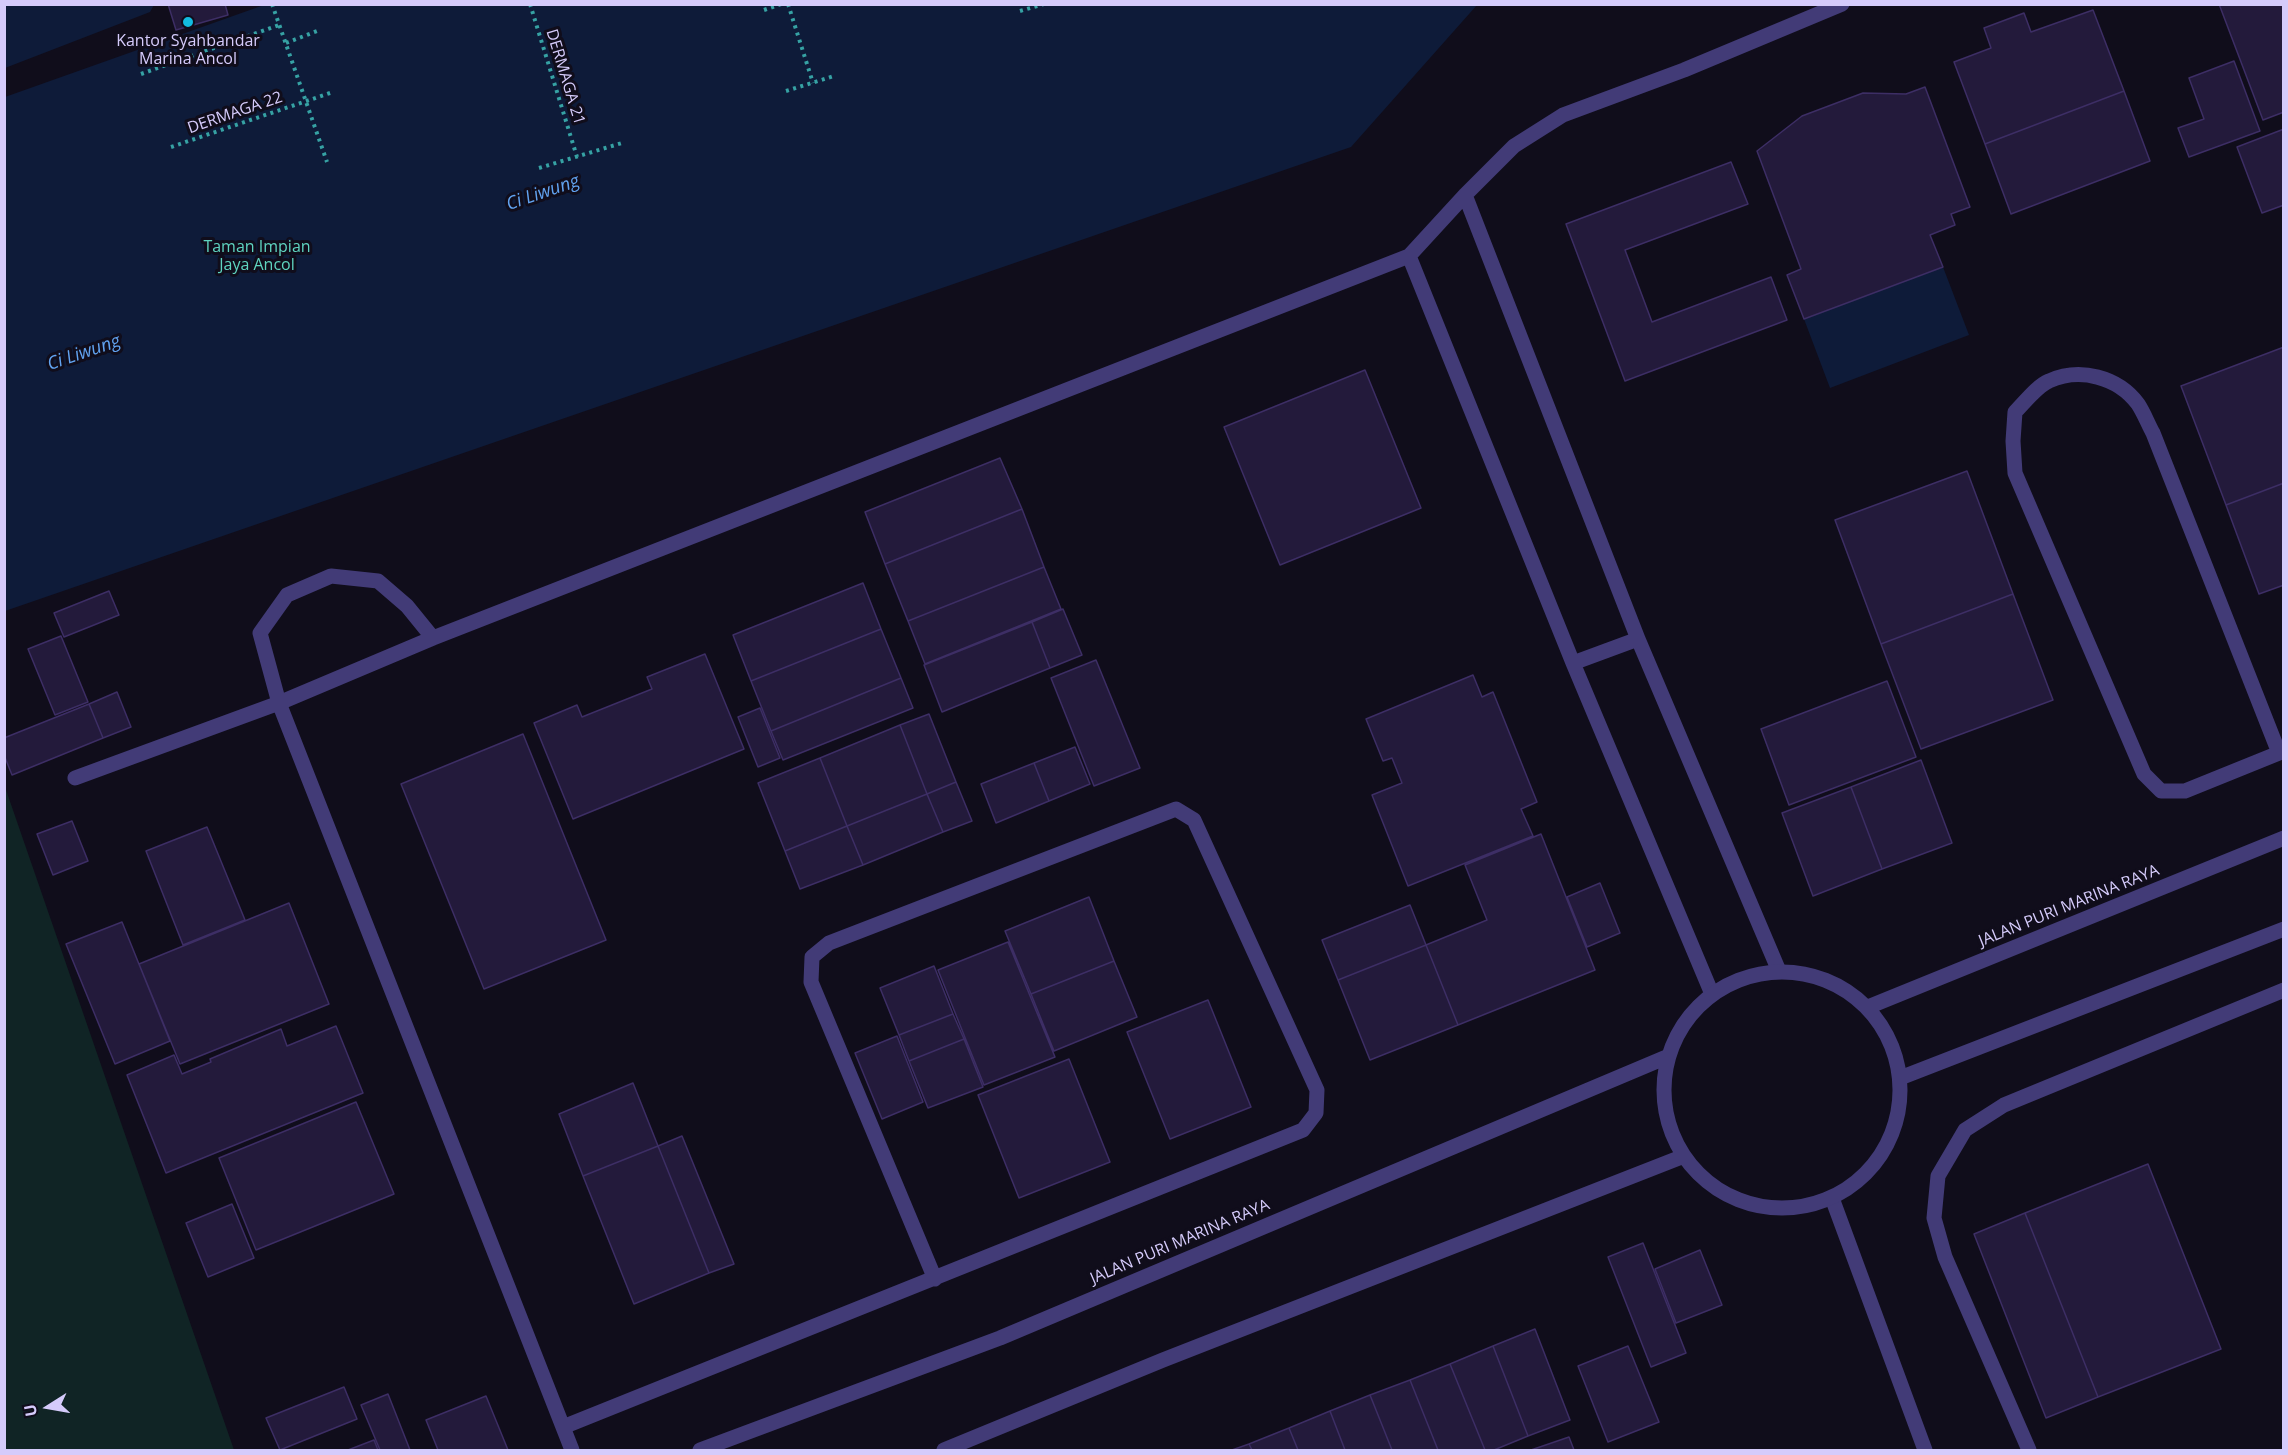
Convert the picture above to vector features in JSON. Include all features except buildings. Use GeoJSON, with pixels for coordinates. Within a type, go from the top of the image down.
{"type":"FeatureCollection","features":[{"type":"Feature","properties":{"kind":"street"},"geometry":{"type":"LineString","coordinates":[[75,778],[279,703],[433,638],[1409,256],[1514,146],[1563,115],[1684,70],[1842,4]]}},
{"type":"Feature","properties":{"kind":"street"},"geometry":{"type":"LineString","coordinates":[[1465,195],[1638,639],[1779,971]]}},
{"type":"Feature","properties":{"kind":"street"},"geometry":{"type":"LineString","coordinates":[[1409,256],[1573,663],[1712,994]]}},
{"type":"Feature","properties":{"kind":"street"},"geometry":{"type":"LineString","coordinates":[[2094,374],[2119,386],[2137,404],[2153,433],[2281,752],[2185,792],[2161,790],[2144,774],[2015,473],[2013,441],[2015,412],[2047,381],[2066,376],[2094,374]]}},
{"type":"Feature","properties":{"kind":"street"},"geometry":{"type":"LineString","coordinates":[[433,638],[407,606],[378,581],[331,576],[287,595],[260,633],[279,703],[572,1450]]}},
{"type":"Feature","properties":{"kind":"street"},"geometry":{"type":"LineString","coordinates":[[1573,663],[1638,639]]}},
{"type":"Feature","properties":{"kind":"street"},"geometry":{"type":"LineString","coordinates":[[563,1427],[935,1279],[1303,1130],[1316,1113],[1317,1090],[1194,820],[1176,809],[829,943],[812,957],[811,982],[935,1279]]}},
{"type":"Feature","properties":{"kind":"street","name":"JALAN PURI MARINA RAYA"},"geometry":{"type":"LineString","coordinates":[[1868,1007],[2283,838]]}},
{"type":"Feature","properties":{"kind":"street"},"geometry":{"type":"LineString","coordinates":[[1900,1078],[2283,929]]}},
{"type":"Feature","properties":{"kind":"street"},"geometry":{"type":"LineString","coordinates":[[1779,971],[1812,975],[1843,987],[1868,1007],[1890,1040],[1900,1078],[1898,1115],[1885,1149],[1862,1178],[1832,1198],[1792,1209],[1750,1204],[1713,1186],[1684,1156],[1669,1124],[1664,1090],[1669,1056],[1685,1021],[1712,994],[1744,977],[1779,971]]}},
{"type":"Feature","properties":{"kind":"street"},"geometry":{"type":"LineString","coordinates":[[2029,1450],[1945,1257],[1934,1218],[1938,1176],[1965,1130],[2004,1105],[2283,990]]}},
{"type":"Feature","properties":{"kind":"street","name":"JALAN PURI MARINA RAYA"},"geometry":{"type":"LineString","coordinates":[[700,1450],[1000,1338],[1669,1056]]}},
{"type":"Feature","properties":{"kind":"street"},"geometry":{"type":"LineString","coordinates":[[944,1450],[1163,1360],[1684,1156]]}},
{"type":"Feature","properties":{"kind":"street"},"geometry":{"type":"LineString","coordinates":[[1832,1198],[1925,1450]]}},
{"type":"Feature","properties":{"kind":"path","name":"DERMAGA 22"},"geometry":{"type":"LineString","coordinates":[[272,4],[327,162]]}},
{"type":"Feature","properties":{"kind":"path","name":"DERMAGA 21"},"geometry":{"type":"LineString","coordinates":[[530,4],[577,157]]}},
{"type":"Feature","properties":{"kind":"path"},"geometry":{"type":"LineString","coordinates":[[764,10],[781,4]]}},
{"type":"Feature","properties":{"kind":"path"},"geometry":{"type":"LineString","coordinates":[[788,4],[813,83]]}},
{"type":"Feature","properties":{"kind":"path"},"geometry":{"type":"LineString","coordinates":[[1020,11],[1044,5]]}},
{"type":"Feature","properties":{"kind":"path"},"geometry":{"type":"LineString","coordinates":[[141,74],[279,25]]}},
{"type":"Feature","properties":{"kind":"path"},"geometry":{"type":"LineString","coordinates":[[286,43],[317,31]]}},
{"type":"Feature","properties":{"kind":"path"},"geometry":{"type":"LineString","coordinates":[[786,91],[834,76]]}},
{"type":"Feature","properties":{"kind":"path","name":"DERMAGA 22"},"geometry":{"type":"LineString","coordinates":[[171,147],[333,92]]}},
{"type":"Feature","properties":{"kind":"path"},"geometry":{"type":"LineString","coordinates":[[539,168],[622,143]]}},
{"type":"Feature","properties":{"kind":"green space"},"geometry":{"type":"Polygon","coordinates":[[[5,787],[234,1450],[5,1450],[5,787]]]}},
{"type":"Feature","properties":{"kind":"water"},"geometry":{"type":"Polygon","coordinates":[[[5,4],[154,5],[150,12],[5,68],[5,4]]]}},
{"type":"Feature","properties":{"kind":"water","name":"Taman Impian Jaya Ancol"},"geometry":{"type":"Polygon","coordinates":[[[264,5],[1477,5],[1351,147],[5,611],[5,97],[264,5]]]}},
{"type":"Feature","properties":{"kind":"water"},"geometry":{"type":"Polygon","coordinates":[[[1943,267],[1969,335],[1830,388],[1804,319],[1943,267]]]}},
{"type":"Feature","properties":{"kind":"place","name":"Kantor Syahbandar Marina Ancol"},"geometry":{"type":"Point","coordinates":[188,22]}},
{"type":"Feature","properties":{"kind":"water label","name":"Ci Liwung"},"geometry":{"type":"Point","coordinates":[543,193]}},
{"type":"Feature","properties":{"kind":"water label","name":"Ci Liwung"},"geometry":{"type":"Point","coordinates":[84,353]}}]}
